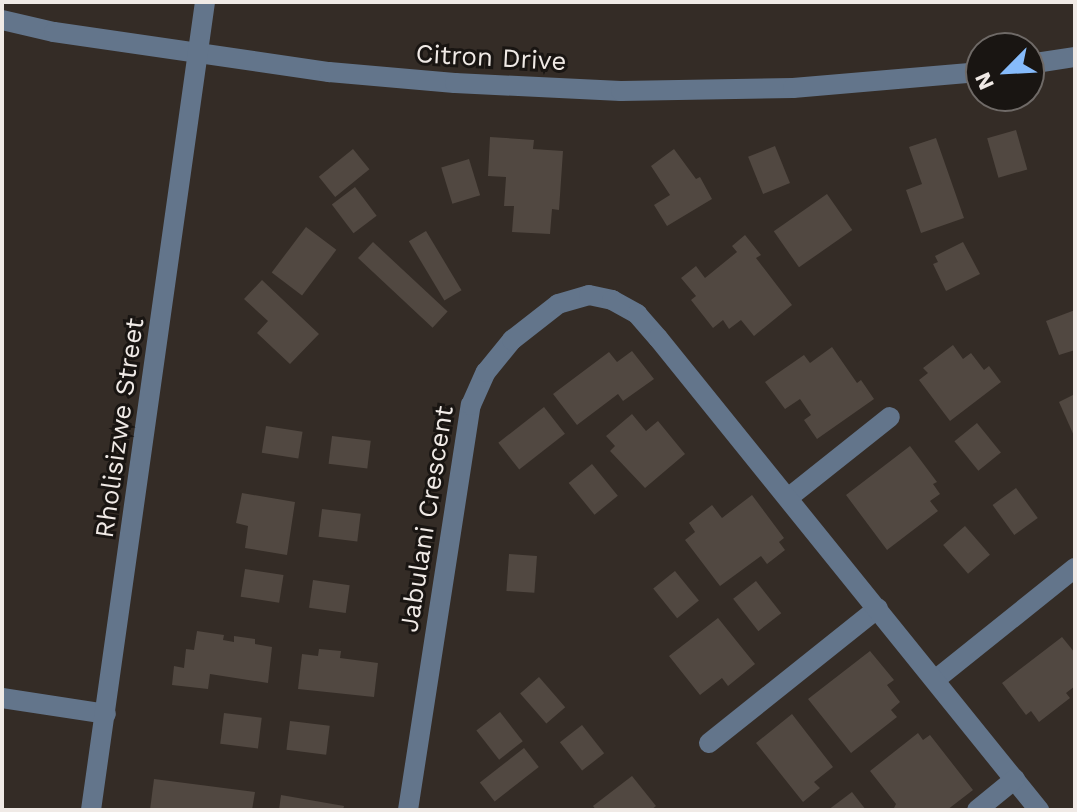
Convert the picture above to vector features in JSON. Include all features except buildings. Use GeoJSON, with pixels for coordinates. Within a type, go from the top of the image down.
{"type":"FeatureCollection","features":[{"type":"Feature","properties":{"kind":"street","name":"Rholisizwe Street"},"geometry":{"type":"LineString","coordinates":[[91,810],[205,2]]}},
{"type":"Feature","properties":{"kind":"street","name":"Citron Drive"},"geometry":{"type":"LineString","coordinates":[[2,20],[54,32],[329,72],[621,91],[793,88],[965,73]]}},
{"type":"Feature","properties":{"kind":"street"},"geometry":{"type":"LineString","coordinates":[[1045,62],[1075,57]]}},
{"type":"Feature","properties":{"kind":"street","name":"Jabulani Crescent"},"geometry":{"type":"LineString","coordinates":[[408,810],[471,405],[486,372],[535,319],[558,304],[589,295],[612,300],[637,314],[1039,810]]}},
{"type":"Feature","properties":{"kind":"street"},"geometry":{"type":"LineString","coordinates":[[788,498],[890,417]]}},
{"type":"Feature","properties":{"kind":"street"},"geometry":{"type":"LineString","coordinates":[[935,680],[1075,568]]}},
{"type":"Feature","properties":{"kind":"street"},"geometry":{"type":"LineString","coordinates":[[709,743],[878,608]]}},
{"type":"Feature","properties":{"kind":"street"},"geometry":{"type":"LineString","coordinates":[[2,698],[106,714]]}},
{"type":"Feature","properties":{"kind":"street"},"geometry":{"type":"LineString","coordinates":[[977,810],[1015,779]]}}]}
